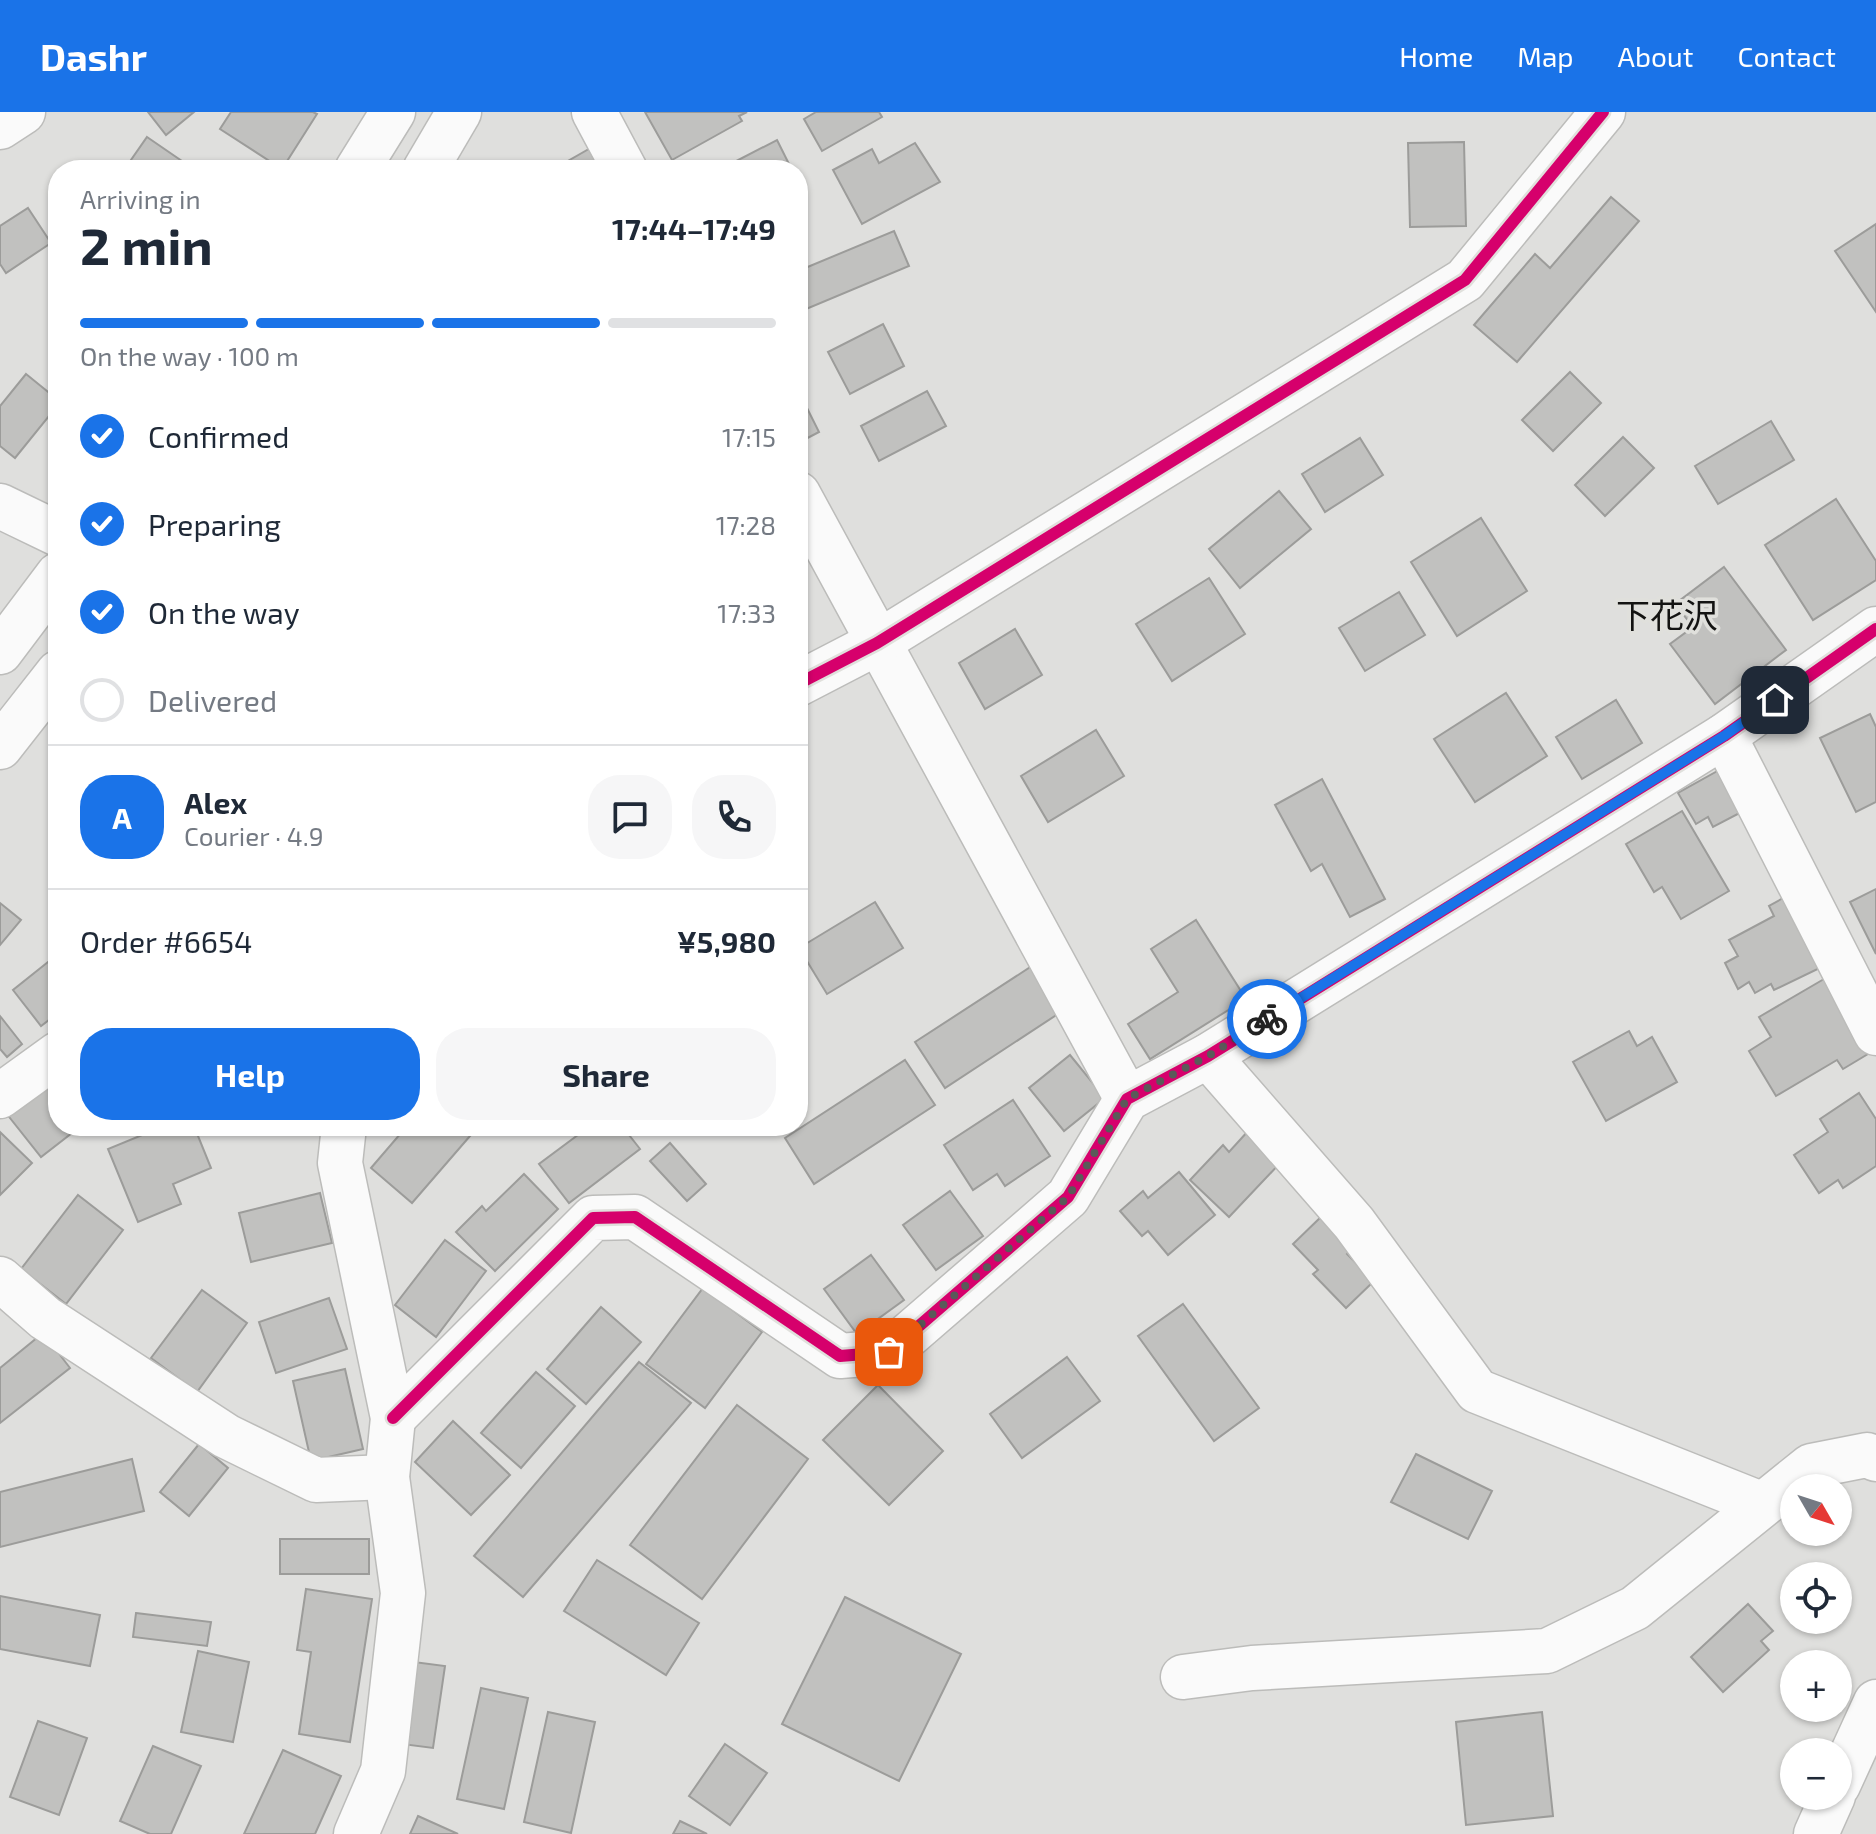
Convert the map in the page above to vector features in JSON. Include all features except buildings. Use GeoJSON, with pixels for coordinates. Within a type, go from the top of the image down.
{"type":"FeatureCollection","features":[{"type":"Feature","properties":{"kind":"street"},"geometry":{"type":"LineString","coordinates":[[0,127],[23,112]]}},
{"type":"Feature","properties":{"kind":"street"},"geometry":{"type":"LineString","coordinates":[[363,160],[393,112]]}},
{"type":"Feature","properties":{"kind":"street"},"geometry":{"type":"LineString","coordinates":[[431,160],[459,112]]}},
{"type":"Feature","properties":{"kind":"street"},"geometry":{"type":"LineString","coordinates":[[594,112],[620,160]]}},
{"type":"Feature","properties":{"kind":"street"},"geometry":{"type":"LineString","coordinates":[[808,679],[877,643],[1465,280],[1603,112]]}},
{"type":"Feature","properties":{"kind":"street"},"geometry":{"type":"LineString","coordinates":[[0,506],[48,529]]}},
{"type":"Feature","properties":{"kind":"street"},"geometry":{"type":"LineString","coordinates":[[808,513],[1127,1099]]}},
{"type":"Feature","properties":{"kind":"street"},"geometry":{"type":"LineString","coordinates":[[0,652],[48,588]]}},
{"type":"Feature","properties":{"kind":"street"},"geometry":{"type":"LineString","coordinates":[[393,1418],[593,1218],[635,1217],[840,1356],[889,1352],[1068,1197],[1127,1099],[1208,1056],[1724,736],[1876,629]]}},
{"type":"Feature","properties":{"kind":"street"},"geometry":{"type":"LineString","coordinates":[[0,747],[48,686]]}},
{"type":"Feature","properties":{"kind":"street"},"geometry":{"type":"LineString","coordinates":[[1724,736],[1876,1033]]}},
{"type":"Feature","properties":{"kind":"street"},"geometry":{"type":"LineString","coordinates":[[1208,1056],[1354,1223],[1477,1391],[1761,1504]]}},
{"type":"Feature","properties":{"kind":"street"},"geometry":{"type":"LineString","coordinates":[[0,1096],[48,1061]]}},
{"type":"Feature","properties":{"kind":"street"},"geometry":{"type":"LineString","coordinates":[[343,1136],[340,1163],[393,1418],[387,1477],[403,1593],[383,1771],[356,1834]]}},
{"type":"Feature","properties":{"kind":"street"},"geometry":{"type":"LineString","coordinates":[[0,1279],[45,1318],[226,1436],[316,1480],[387,1477]]}},
{"type":"Feature","properties":{"kind":"street"},"geometry":{"type":"LineString","coordinates":[[1183,1677],[1252,1668],[1547,1651],[1635,1608],[1811,1466],[1873,1452]]}},
{"type":"Feature","properties":{"kind":"street"},"geometry":{"type":"LineString","coordinates":[[1852,1754],[1876,1702]]}},
{"type":"Feature","properties":{"kind":"street"},"geometry":{"type":"LineString","coordinates":[[1816,1834],[1827,1810]]}},
{"type":"Feature","properties":{"kind":"cycle path"},"geometry":{"type":"LineString","coordinates":[[808,679],[877,643],[1465,280],[1603,112]]}},
{"type":"Feature","properties":{"kind":"cycle path"},"geometry":{"type":"LineString","coordinates":[[393,1418],[593,1218],[635,1217],[840,1356],[889,1352],[1068,1197],[1127,1099],[1208,1056],[1724,736],[1876,629]]}},
{"type":"Feature","properties":{"kind":"way so far"},"geometry":{"type":"LineString","coordinates":[[889,1352],[1068,1197],[1127,1099],[1208,1056],[1267,1019]]}},
{"type":"Feature","properties":{"kind":"district","name":"下花沢"},"geometry":{"type":"Point","coordinates":[1667,614]}},
{"type":"Feature","properties":{"kind":"route"},"geometry":{"type":"LineString","coordinates":[[1267,1019],[1724,736],[1775,700]]}}]}
